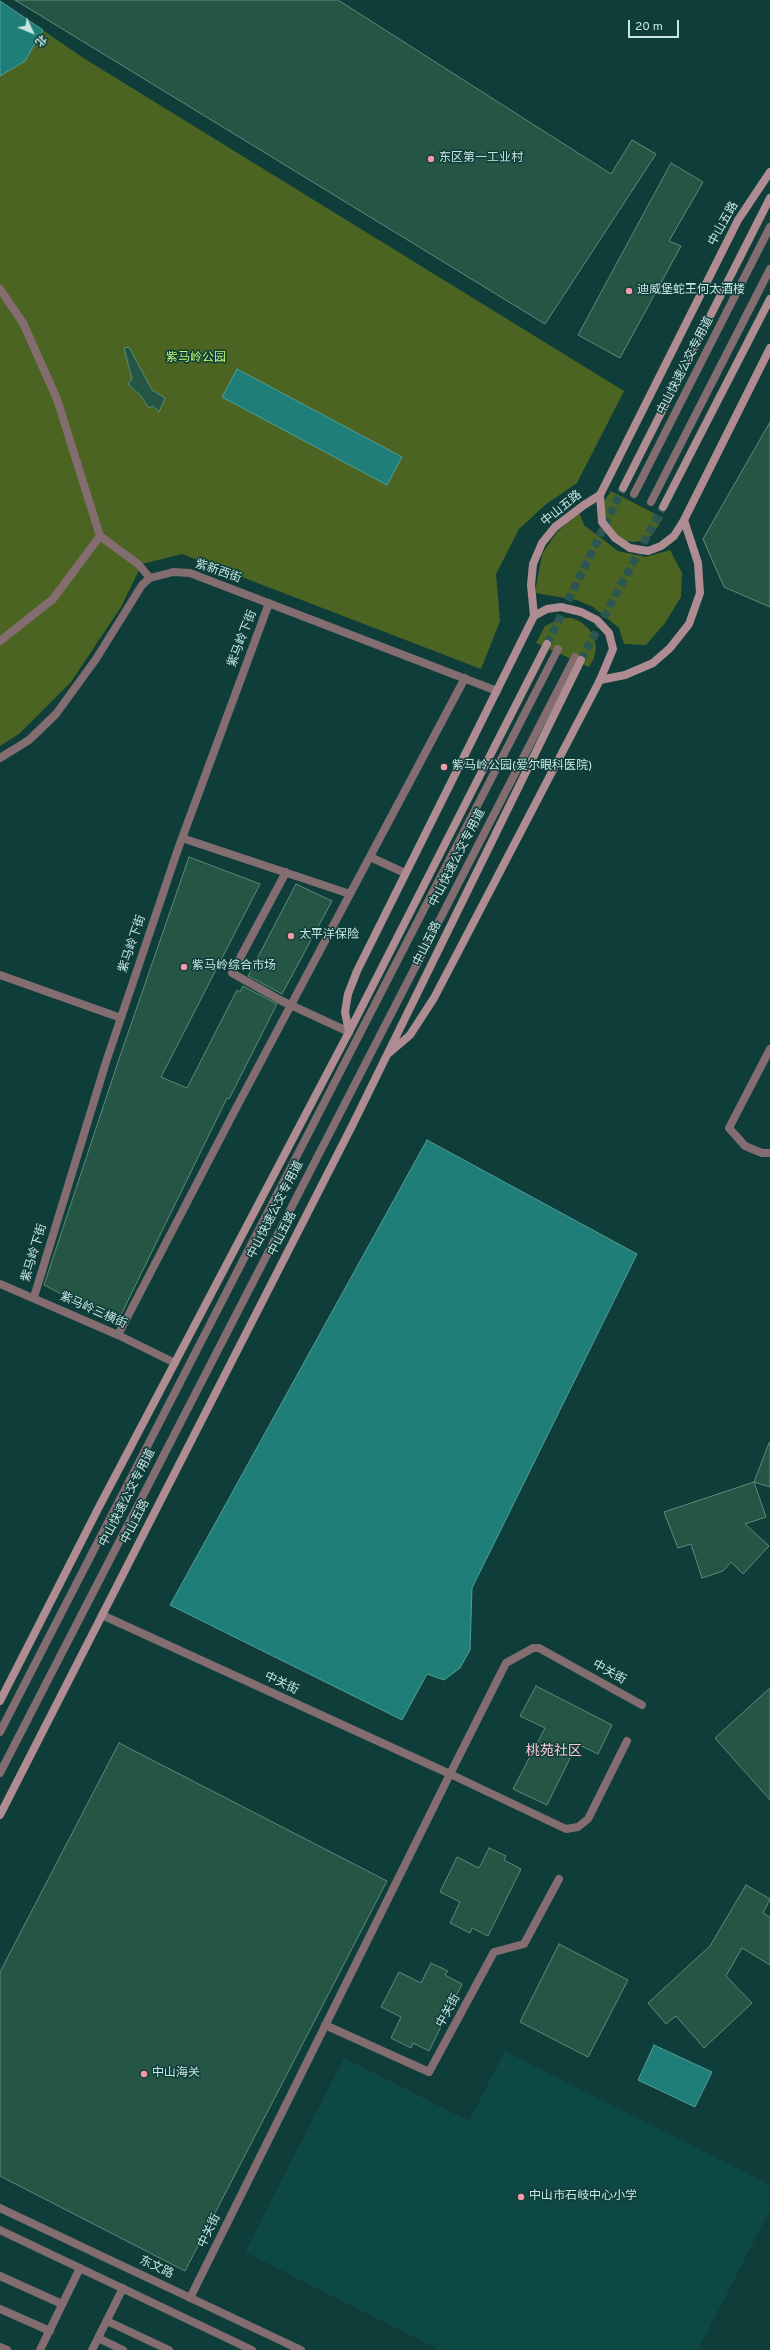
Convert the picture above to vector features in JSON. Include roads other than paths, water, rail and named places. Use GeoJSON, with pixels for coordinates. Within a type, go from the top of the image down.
{"type":"FeatureCollection","features":[{"type":"Feature","properties":{"kind":"main road","name":"中山五路"},"geometry":{"type":"LineString","coordinates":[[534,616],[531,585],[533,564],[542,543],[560,523],[600,495],[738,220],[770,172]]}},
{"type":"Feature","properties":{"kind":"main road"},"geometry":{"type":"LineString","coordinates":[[623,488],[770,198]]}},
{"type":"Feature","properties":{"kind":"main road"},"geometry":{"type":"LineString","coordinates":[[663,507],[770,299]]}},
{"type":"Feature","properties":{"kind":"main road"},"geometry":{"type":"LineString","coordinates":[[600,495],[602,522],[615,538],[630,548],[648,551],[661,546],[674,536],[684,520],[770,348]]}},
{"type":"Feature","properties":{"kind":"main road"},"geometry":{"type":"LineString","coordinates":[[600,680],[625,675],[652,662],[670,648],[689,624],[700,593],[698,563],[684,520]]}},
{"type":"Feature","properties":{"kind":"main road"},"geometry":{"type":"LineString","coordinates":[[349,1032],[345,1012],[348,994],[357,971],[534,616],[547,609],[561,606],[581,612],[597,620],[609,633],[613,649],[600,680],[431,1004],[410,1035],[387,1055]]}},
{"type":"Feature","properties":{"kind":"main road"},"geometry":{"type":"LineString","coordinates":[[0,1701],[349,1032],[547,644]]}},
{"type":"Feature","properties":{"kind":"main road","name":"中山五路"},"geometry":{"type":"LineString","coordinates":[[0,1815],[387,1055],[578,658]]}},
{"type":"Feature","properties":{"kind":"street","name":"中山快速公交专用道"},"geometry":{"type":"LineString","coordinates":[[634,494],[770,227]]}},
{"type":"Feature","properties":{"kind":"street"},"geometry":{"type":"LineString","coordinates":[[651,502],[770,269]]}},
{"type":"Feature","properties":{"kind":"street"},"geometry":{"type":"LineString","coordinates":[[0,289],[23,323],[56,399],[100,536],[138,564],[150,578],[142,585],[96,659],[56,714],[29,740],[0,758]]}},
{"type":"Feature","properties":{"kind":"street"},"geometry":{"type":"LineString","coordinates":[[0,641],[53,599],[100,536]]}},
{"type":"Feature","properties":{"kind":"street","name":"紫新西街"},"geometry":{"type":"LineString","coordinates":[[150,578],[173,572],[190,573],[497,691]]}},
{"type":"Feature","properties":{"kind":"street","name":"紫马岭下街"},"geometry":{"type":"LineString","coordinates":[[34,1297],[121,1018],[182,838],[269,603]]}},
{"type":"Feature","properties":{"kind":"street","name":"中山快速公交专用道"},"geometry":{"type":"LineString","coordinates":[[0,1732],[558,649]]}},
{"type":"Feature","properties":{"kind":"street","name":"中山快速公交专用道"},"geometry":{"type":"LineString","coordinates":[[0,1773],[578,658]]}},
{"type":"Feature","properties":{"kind":"street"},"geometry":{"type":"LineString","coordinates":[[118,1335],[465,678]]}},
{"type":"Feature","properties":{"kind":"street"},"geometry":{"type":"LineString","coordinates":[[182,838],[350,894]]}},
{"type":"Feature","properties":{"kind":"street"},"geometry":{"type":"LineString","coordinates":[[370,857],[405,873]]}},
{"type":"Feature","properties":{"kind":"street"},"geometry":{"type":"LineString","coordinates":[[286,872],[232,973],[282,1001],[349,1032]]}},
{"type":"Feature","properties":{"kind":"street"},"geometry":{"type":"LineString","coordinates":[[0,974],[121,1018]]}},
{"type":"Feature","properties":{"kind":"street"},"geometry":{"type":"LineString","coordinates":[[770,1049],[729,1128],[745,1146],[762,1153],[770,1153]]}},
{"type":"Feature","properties":{"kind":"street","name":"紫马岭三横街"},"geometry":{"type":"LineString","coordinates":[[0,1284],[34,1297],[175,1363]]}},
{"type":"Feature","properties":{"kind":"street","name":"中关街"},"geometry":{"type":"LineString","coordinates":[[102,1615],[450,1774],[566,1829],[578,1827],[588,1819],[627,1741]]}},
{"type":"Feature","properties":{"kind":"street","name":"中关街"},"geometry":{"type":"LineString","coordinates":[[190,2298],[506,1663],[532,1648],[539,1648],[642,1705]]}},
{"type":"Feature","properties":{"kind":"street","name":"中关街"},"geometry":{"type":"LineString","coordinates":[[325,2025],[429,2072],[494,1952],[524,1944],[559,1880]]}},
{"type":"Feature","properties":{"kind":"street","name":"东文路"},"geometry":{"type":"LineString","coordinates":[[0,2208],[301,2350]]}},
{"type":"Feature","properties":{"kind":"street"},"geometry":{"type":"LineString","coordinates":[[0,2230],[252,2350]]}},
{"type":"Feature","properties":{"kind":"street"},"geometry":{"type":"LineString","coordinates":[[40,2350],[80,2268]]}},
{"type":"Feature","properties":{"kind":"street"},"geometry":{"type":"LineString","coordinates":[[0,2276],[62,2304]]}},
{"type":"Feature","properties":{"kind":"street"},"geometry":{"type":"LineString","coordinates":[[92,2350],[123,2288]]}},
{"type":"Feature","properties":{"kind":"street"},"geometry":{"type":"LineString","coordinates":[[0,2309],[50,2331]]}},
{"type":"Feature","properties":{"kind":"street"},"geometry":{"type":"LineString","coordinates":[[106,2321],[169,2350]]}},
{"type":"Feature","properties":{"kind":"street"},"geometry":{"type":"LineString","coordinates":[[98,2338],[123,2350]]}},
{"type":"Feature","properties":{"kind":"street"},"geometry":{"type":"LineString","coordinates":[[0,2347],[7,2350]]}},
{"type":"Feature","properties":{"kind":"tunnel"},"geometry":{"type":"LineString","coordinates":[[547,644],[623,488]]}},
{"type":"Feature","properties":{"kind":"tunnel"},"geometry":{"type":"LineString","coordinates":[[581,660],[663,507]]}},
{"type":"Feature","properties":{"kind":"place","name":"东区第一工业村"},"geometry":{"type":"Point","coordinates":[431,159]}},
{"type":"Feature","properties":{"kind":"place","name":"迪威堡蛇王何太酒楼"},"geometry":{"type":"Point","coordinates":[629,291]}},
{"type":"Feature","properties":{"kind":"place","name":"紫马岭公园(爱尔眼科医院)"},"geometry":{"type":"Point","coordinates":[444,767]}},
{"type":"Feature","properties":{"kind":"place","name":"太平洋保险"},"geometry":{"type":"Point","coordinates":[291,936]}},
{"type":"Feature","properties":{"kind":"place","name":"紫马岭综合市场"},"geometry":{"type":"Point","coordinates":[184,967]}},
{"type":"Feature","properties":{"kind":"place","name":"中山海关"},"geometry":{"type":"Point","coordinates":[144,2074]}},
{"type":"Feature","properties":{"kind":"place","name":"中山市石岐中心小学"},"geometry":{"type":"Point","coordinates":[521,2197]}},
{"type":"Feature","properties":{"kind":"district","name":"桃苑社区"},"geometry":{"type":"Point","coordinates":[554,1752]}},
{"type":"Feature","properties":{"kind":"park label","name":"紫马岭公园"},"geometry":{"type":"Point","coordinates":[196,359]}}]}
